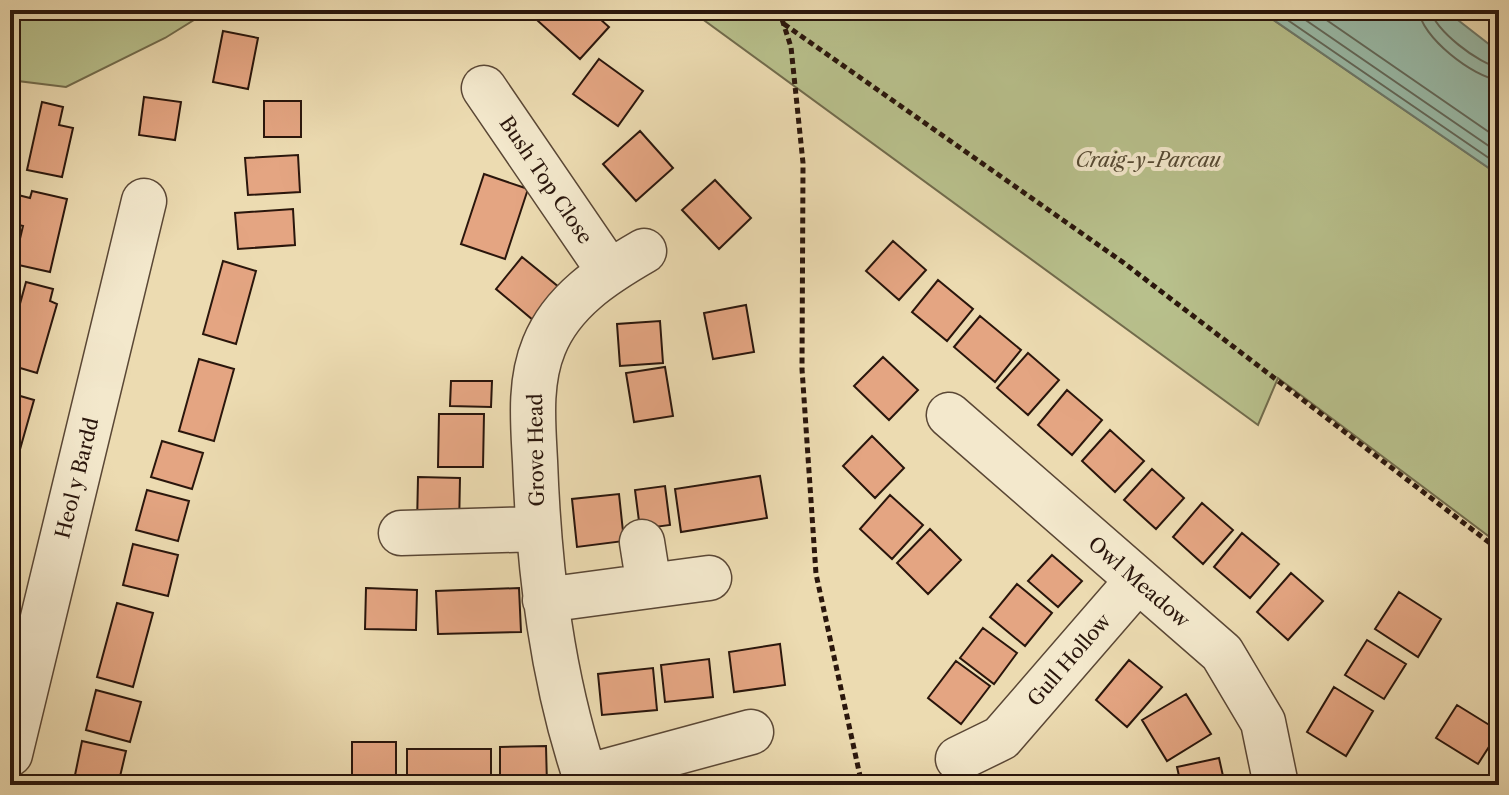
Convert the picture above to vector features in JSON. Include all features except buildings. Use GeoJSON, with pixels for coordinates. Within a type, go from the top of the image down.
{"type":"FeatureCollection","features":[{"type":"Feature","properties":{"kind":"street","name":"Bush Top Close"},"geometry":{"type":"LineString","coordinates":[[484,88],[626,261]]}},
{"type":"Feature","properties":{"kind":"street","name":"Heol y Bardd"},"geometry":{"type":"LineString","coordinates":[[10,754],[144,201]]}},
{"type":"Feature","properties":{"kind":"street","name":"Grove Head"},"geometry":{"type":"LineString","coordinates":[[587,781],[567,717],[545,600],[538,529],[533,393],[544,346],[570,304],[626,261]]}},
{"type":"Feature","properties":{"kind":"street","name":"Owl Meadow"},"geometry":{"type":"LineString","coordinates":[[949,415],[1222,653],[1263,722],[1276,785]]}},
{"type":"Feature","properties":{"kind":"street"},"geometry":{"type":"LineString","coordinates":[[401,533],[538,529]]}},
{"type":"Feature","properties":{"kind":"street"},"geometry":{"type":"LineString","coordinates":[[642,542],[649,586]]}},
{"type":"Feature","properties":{"kind":"street"},"geometry":{"type":"LineString","coordinates":[[545,600],[709,578]]}},
{"type":"Feature","properties":{"kind":"street","name":"Gull Hollow"},"geometry":{"type":"LineString","coordinates":[[958,759],[1010,753],[1137,581]]}},
{"type":"Feature","properties":{"kind":"street"},"geometry":{"type":"LineString","coordinates":[[587,781],[751,732]]}},
{"type":"Feature","properties":{"kind":"path"},"geometry":{"type":"LineString","coordinates":[[779,10],[791,47],[803,163],[802,369],[816,574],[862,785]]}},
{"type":"Feature","properties":{"kind":"path"},"geometry":{"type":"LineString","coordinates":[[784,24],[1124,263],[1499,550]]}},
{"type":"Feature","properties":{"kind":"green space"},"geometry":{"type":"Polygon","coordinates":[[[10,10],[210,10],[165,38],[66,87],[10,80],[10,10]]]}},
{"type":"Feature","properties":{"kind":"green space","name":"Craig-y-Parcau"},"geometry":{"type":"Polygon","coordinates":[[[690,10],[1259,10],[1499,175],[1499,544],[1278,378],[1258,425],[690,10]]]}},
{"type":"Feature","properties":{"kind":"water"},"geometry":{"type":"Polygon","coordinates":[[[1259,10],[1445,10],[1499,52],[1499,175],[1259,10]]]}}]}
